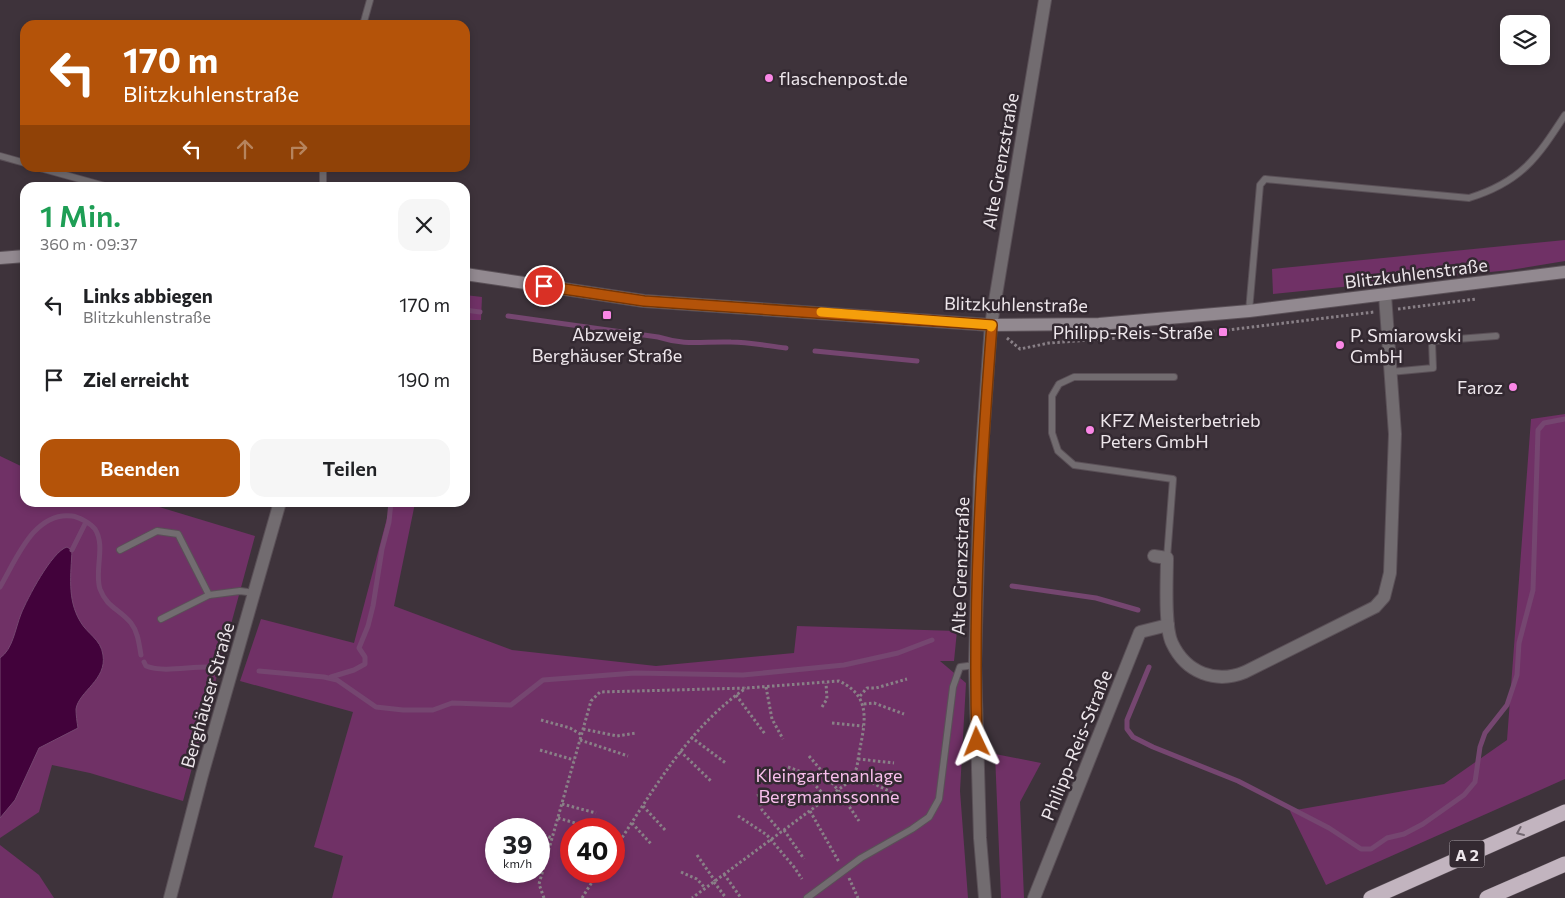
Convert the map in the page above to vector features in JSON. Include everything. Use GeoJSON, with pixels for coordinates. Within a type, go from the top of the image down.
{"type":"FeatureCollection","features":[{"type":"Feature","properties":{"kind":"highway","name":"A 2"},"geometry":{"type":"LineString","coordinates":[[1370,898],[1565,812]]}},
{"type":"Feature","properties":{"kind":"highway"},"geometry":{"type":"LineString","coordinates":[[1487,898],[1565,864]]}},
{"type":"Feature","properties":{"kind":"main road"},"geometry":{"type":"LineString","coordinates":[[0,258],[20,256]]}},
{"type":"Feature","properties":{"kind":"main road","name":"Blitzkuhlenstraße"},"geometry":{"type":"LineString","coordinates":[[470,275],[644,301],[992,325],[1099,324],[1249,311],[1565,272]]}},
{"type":"Feature","properties":{"kind":"street","name":"Alte Grenzstraße"},"geometry":{"type":"LineString","coordinates":[[985,898],[980,838],[975,665],[980,477],[992,325],[1046,0]]}},
{"type":"Feature","properties":{"kind":"street"},"geometry":{"type":"LineString","coordinates":[[1160,557],[1171,642],[1183,659],[1195,670],[1207,676],[1219,678],[1233,677],[1375,607],[1386,590],[1390,573],[1395,434],[1385,295]]}},
{"type":"Feature","properties":{"kind":"street","name":"Berghäuser Straße"},"geometry":{"type":"LineString","coordinates":[[170,898],[202,775],[279,507]]}},
{"type":"Feature","properties":{"kind":"street","name":"Philipp-Reis-Straße"},"geometry":{"type":"LineString","coordinates":[[1034,898],[1140,632],[1168,625]]}},
{"type":"Feature","properties":{"kind":"lane"},"geometry":{"type":"LineString","coordinates":[[364,20],[370,0]]}},
{"type":"Feature","properties":{"kind":"lane"},"geometry":{"type":"LineString","coordinates":[[1249,311],[1260,185],[1265,179],[1469,198],[1493,190],[1518,175],[1550,138],[1565,115]]}},
{"type":"Feature","properties":{"kind":"lane"},"geometry":{"type":"LineString","coordinates":[[0,156],[20,162]]}},
{"type":"Feature","properties":{"kind":"lane"},"geometry":{"type":"LineString","coordinates":[[54,172],[90,182]]}},
{"type":"Feature","properties":{"kind":"lane"},"geometry":{"type":"LineString","coordinates":[[1390,372],[1433,368],[1432,341],[1496,336]]}},
{"type":"Feature","properties":{"kind":"lane"},"geometry":{"type":"LineString","coordinates":[[1160,557],[1173,480],[1074,465],[1058,451],[1052,433],[1052,396],[1059,384],[1074,377],[1174,377]]}},
{"type":"Feature","properties":{"kind":"lane"},"geometry":{"type":"LineString","coordinates":[[120,550],[157,531],[178,534],[209,595]]}},
{"type":"Feature","properties":{"kind":"lane"},"geometry":{"type":"LineString","coordinates":[[161,619],[209,595],[240,590],[255,593]]}},
{"type":"Feature","properties":{"kind":"lane"},"geometry":{"type":"LineString","coordinates":[[807,898],[844,870],[928,817],[939,799],[953,687],[960,667],[975,665]]}},
{"type":"Feature","properties":{"kind":"path"},"geometry":{"type":"LineString","coordinates":[[860,696],[867,688],[876,688],[907,680]]}},
{"type":"Feature","properties":{"kind":"path"},"geometry":{"type":"LineString","coordinates":[[550,847],[591,701],[600,692],[747,688],[839,682],[849,686],[860,696],[864,704],[863,726],[854,774],[838,790],[692,898]]}},
{"type":"Feature","properties":{"kind":"path"},"geometry":{"type":"LineString","coordinates":[[822,707],[827,699],[826,683]]}},
{"type":"Feature","properties":{"kind":"path"},"geometry":{"type":"LineString","coordinates":[[766,687],[772,719],[783,739]]}},
{"type":"Feature","properties":{"kind":"path"},"geometry":{"type":"LineString","coordinates":[[625,834],[691,737],[708,718],[747,688]]}},
{"type":"Feature","properties":{"kind":"path"},"geometry":{"type":"LineString","coordinates":[[736,695],[764,734]]}},
{"type":"Feature","properties":{"kind":"path"},"geometry":{"type":"LineString","coordinates":[[864,704],[874,703],[904,714]]}},
{"type":"Feature","properties":{"kind":"path"},"geometry":{"type":"LineString","coordinates":[[541,720],[570,728],[582,735]]}},
{"type":"Feature","properties":{"kind":"path"},"geometry":{"type":"LineString","coordinates":[[832,723],[863,726]]}},
{"type":"Feature","properties":{"kind":"path"},"geometry":{"type":"LineString","coordinates":[[583,729],[616,736],[636,733]]}},
{"type":"Feature","properties":{"kind":"path"},"geometry":{"type":"LineString","coordinates":[[691,737],[726,764]]}},
{"type":"Feature","properties":{"kind":"path"},"geometry":{"type":"LineString","coordinates":[[580,740],[628,756]]}},
{"type":"Feature","properties":{"kind":"path"},"geometry":{"type":"LineString","coordinates":[[540,750],[574,760]]}},
{"type":"Feature","properties":{"kind":"path"},"geometry":{"type":"LineString","coordinates":[[680,751],[712,782]]}},
{"type":"Feature","properties":{"kind":"path"},"geometry":{"type":"LineString","coordinates":[[809,756],[838,790],[860,821]]}},
{"type":"Feature","properties":{"kind":"path"},"geometry":{"type":"LineString","coordinates":[[858,759],[894,763]]}},
{"type":"Feature","properties":{"kind":"path"},"geometry":{"type":"LineString","coordinates":[[788,767],[804,773],[827,798]]}},
{"type":"Feature","properties":{"kind":"path"},"geometry":{"type":"LineString","coordinates":[[854,774],[895,794]]}},
{"type":"Feature","properties":{"kind":"path"},"geometry":{"type":"LineString","coordinates":[[758,794],[762,810],[783,831],[804,859]]}},
{"type":"Feature","properties":{"kind":"path"},"geometry":{"type":"LineString","coordinates":[[562,804],[596,813]]}},
{"type":"Feature","properties":{"kind":"path"},"geometry":{"type":"LineString","coordinates":[[643,806],[666,831]]}},
{"type":"Feature","properties":{"kind":"path"},"geometry":{"type":"LineString","coordinates":[[810,811],[858,898]]}},
{"type":"Feature","properties":{"kind":"path"},"geometry":{"type":"LineString","coordinates":[[738,816],[758,828],[771,840],[802,879]]}},
{"type":"Feature","properties":{"kind":"path"},"geometry":{"type":"LineString","coordinates":[[632,823],[652,845]]}},
{"type":"Feature","properties":{"kind":"path"},"geometry":{"type":"LineString","coordinates":[[697,854],[726,898]]}},
{"type":"Feature","properties":{"kind":"path"},"geometry":{"type":"LineString","coordinates":[[681,872],[697,879],[705,888]]}},
{"type":"Feature","properties":{"kind":"path"},"geometry":{"type":"LineString","coordinates":[[724,874],[741,898]]}},
{"type":"Feature","properties":{"kind":"path"},"geometry":{"type":"LineString","coordinates":[[540,883],[544,898]]}},
{"type":"Feature","properties":{"kind":"path"},"geometry":{"type":"LineString","coordinates":[[582,898],[592,883]]}},
{"type":"Feature","properties":{"kind":"green space"},"geometry":{"type":"Polygon","coordinates":[[[1565,240],[1565,261],[1510,270],[1273,294],[1272,269],[1565,240]]]}},
{"type":"Feature","properties":{"kind":"green space"},"geometry":{"type":"Polygon","coordinates":[[[470,296],[482,297],[481,320],[470,320],[470,296]]]}},
{"type":"Feature","properties":{"kind":"green space"},"geometry":{"type":"Polygon","coordinates":[[[1565,414],[1565,779],[1326,885],[1290,811],[1444,784],[1507,740],[1531,419],[1565,414]]]}},
{"type":"Feature","properties":{"kind":"green space"},"geometry":{"type":"Polygon","coordinates":[[[0,456],[20,466],[20,507],[159,507],[255,536],[183,801],[90,773],[52,765],[39,812],[0,838],[0,456]]]}},
{"type":"Feature","properties":{"kind":"green space","name":"Kleingartenanlage Bergmannssonne"},"geometry":{"type":"Polygon","coordinates":[[[390,507],[414,507],[394,606],[512,650],[656,666],[794,653],[797,626],[957,631],[954,661],[940,661],[966,683],[960,791],[968,898],[332,898],[343,856],[314,847],[353,712],[240,681],[261,619],[354,643],[390,507]]]}},
{"type":"Feature","properties":{"kind":"green space"},"geometry":{"type":"Polygon","coordinates":[[[995,754],[1041,763],[1020,802],[1024,898],[1001,898],[995,754]]]}},
{"type":"Feature","properties":{"kind":"green space"},"geometry":{"type":"Polygon","coordinates":[[[0,845],[39,875],[54,898],[0,898],[0,845]]]}},
{"type":"Feature","properties":{"kind":"shaded area"},"geometry":{"type":"Polygon","coordinates":[[[67,547],[72,550],[71,595],[73,604],[83,626],[102,649],[103,664],[97,678],[78,703],[76,709],[78,728],[39,748],[15,800],[0,818],[0,658],[11,644],[24,607],[34,587],[54,557],[67,547]]]}},
{"type":"Feature","properties":{"kind":"waterway"},"geometry":{"type":"LineString","coordinates":[[470,311],[480,312]]}},
{"type":"Feature","properties":{"kind":"waterway"},"geometry":{"type":"LineString","coordinates":[[508,316],[668,340],[738,342],[786,348]]}},
{"type":"Feature","properties":{"kind":"waterway"},"geometry":{"type":"LineString","coordinates":[[815,351],[917,361]]}},
{"type":"Feature","properties":{"kind":"waterway"},"geometry":{"type":"LineString","coordinates":[[1149,667],[1127,720],[1127,729],[1133,737],[1238,781],[1329,828],[1361,849],[1371,849],[1387,838],[1404,834],[1423,824],[1464,795],[1475,782],[1480,747],[1485,733],[1507,705],[1517,675],[1519,643],[1533,590],[1538,430],[1544,423],[1565,419]]}},
{"type":"Feature","properties":{"kind":"waterway"},"geometry":{"type":"LineString","coordinates":[[331,677],[354,670],[365,664],[365,657],[359,648],[368,626],[373,606],[390,507]]}},
{"type":"Feature","properties":{"kind":"waterway"},"geometry":{"type":"LineString","coordinates":[[0,587],[20,551],[37,529],[47,521],[59,517],[72,516],[81,519],[95,529],[100,543],[98,574],[100,589],[106,600],[127,618],[135,630],[141,655]]}},
{"type":"Feature","properties":{"kind":"waterway"},"geometry":{"type":"LineString","coordinates":[[72,550],[86,522]]}},
{"type":"Feature","properties":{"kind":"waterway"},"geometry":{"type":"LineString","coordinates":[[1012,586],[1096,598],[1138,610]]}},
{"type":"Feature","properties":{"kind":"waterway"},"geometry":{"type":"LineString","coordinates":[[259,671],[337,680],[376,707],[403,710],[433,710],[452,703],[511,705],[543,680],[635,673],[743,675],[844,665],[898,653],[932,640]]}},
{"type":"Feature","properties":{"kind":"waterway"},"geometry":{"type":"LineString","coordinates":[[144,662],[146,666],[161,669],[211,667]]}},
{"type":"Feature","properties":{"kind":"slow traffic"},"geometry":{"type":"LineString","coordinates":[[821,312],[992,325],[991,327]]}},
{"type":"Feature","properties":{"kind":"place","name":"flaschenpost.de"},"geometry":{"type":"Point","coordinates":[769,78]}},
{"type":"Feature","properties":{"kind":"place","name":"Abzweig Berghäuser Straße"},"geometry":{"type":"Point","coordinates":[607,315]}},
{"type":"Feature","properties":{"kind":"place","name":"Philipp-Reis-Straße"},"geometry":{"type":"Point","coordinates":[1223,332]}},
{"type":"Feature","properties":{"kind":"place","name":"P. Smiarowski GmbH"},"geometry":{"type":"Point","coordinates":[1340,345]}},
{"type":"Feature","properties":{"kind":"place","name":"Faroz"},"geometry":{"type":"Point","coordinates":[1513,387]}},
{"type":"Feature","properties":{"kind":"place","name":"KFZ Meisterbetrieb Peters GmbH"},"geometry":{"type":"Point","coordinates":[1090,430]}},
{"type":"Feature","properties":{"kind":"route"},"geometry":{"type":"LineString","coordinates":[[544,286],[644,301],[992,325],[980,477],[975,665],[977,742]]}}]}
